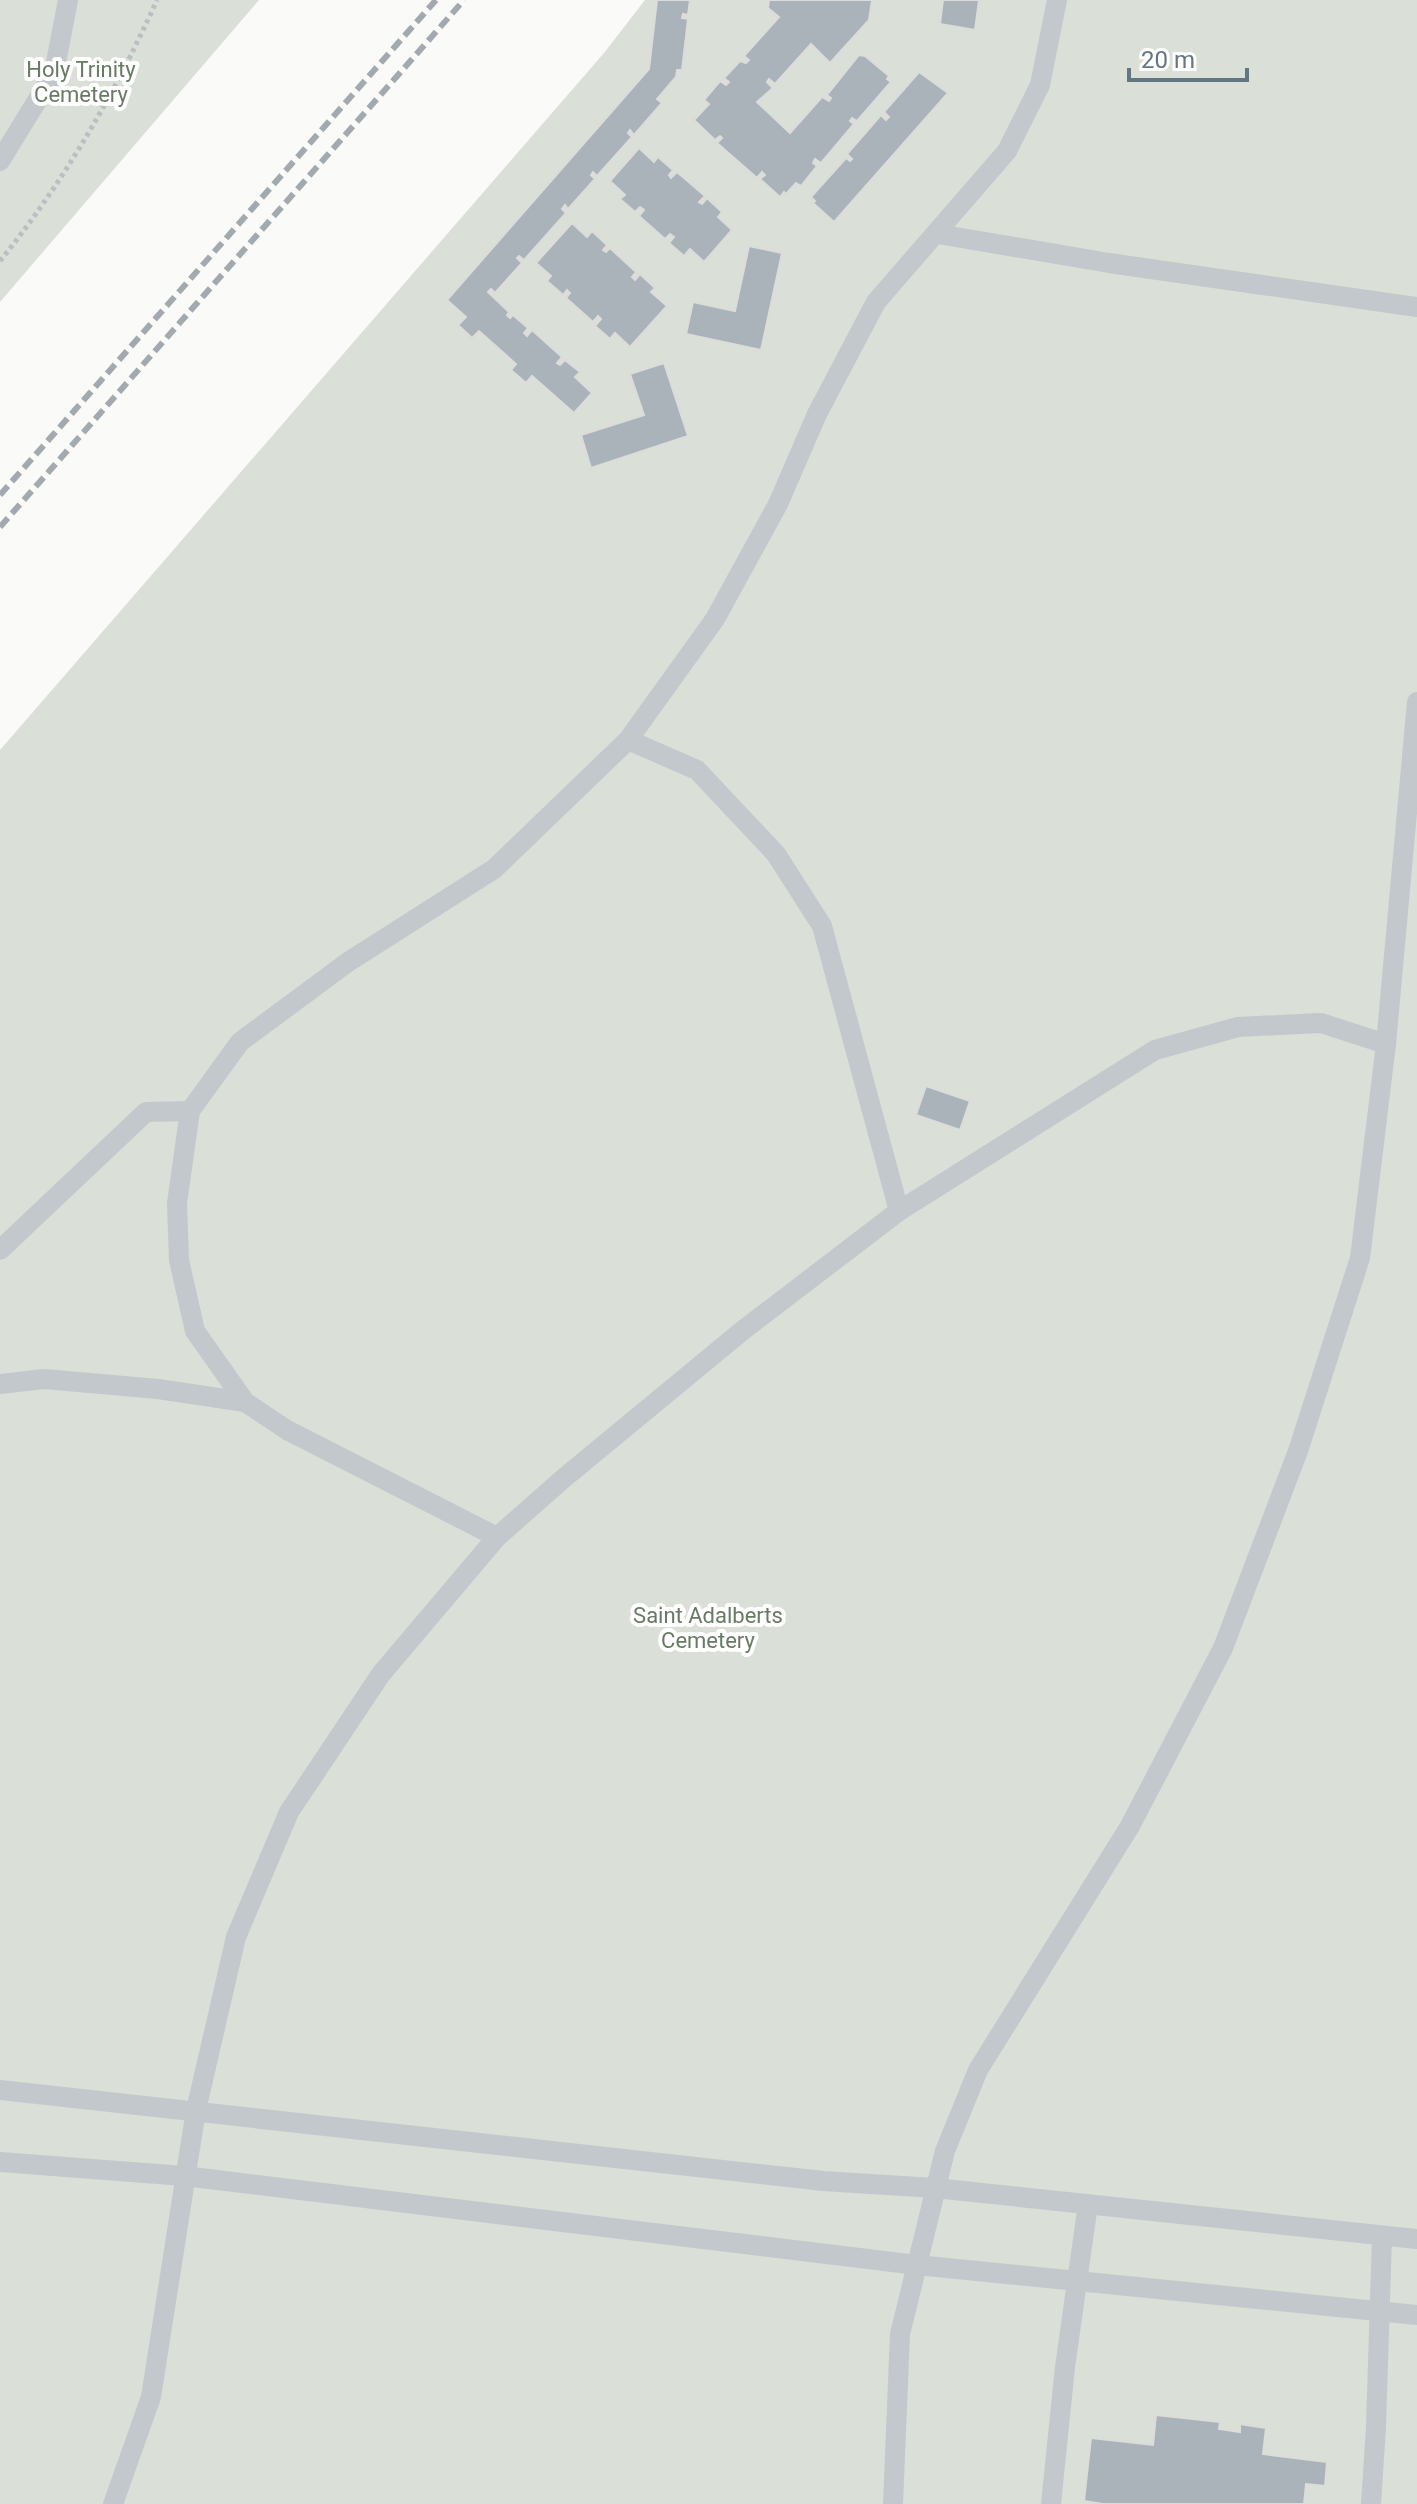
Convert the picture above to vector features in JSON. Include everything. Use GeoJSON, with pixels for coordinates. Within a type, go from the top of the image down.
{"type":"FeatureCollection","features":[{"type":"Feature","properties":{"kind":"lane"},"geometry":{"type":"LineString","coordinates":[[0,161],[54,73],[68,0]]}},
{"type":"Feature","properties":{"kind":"lane"},"geometry":{"type":"LineString","coordinates":[[497,1537],[287,1430],[245,1402],[195,1331],[179,1260],[177,1203],[190,1111],[240,1042],[348,962],[494,869],[628,740],[715,619],[778,504],[817,414],[876,302],[1007,151],[1040,85],[1057,0]]}},
{"type":"Feature","properties":{"kind":"lane"},"geometry":{"type":"LineString","coordinates":[[938,234],[1109,263],[1417,307]]}},
{"type":"Feature","properties":{"kind":"lane"},"geometry":{"type":"LineString","coordinates":[[893,2504],[900,2334],[945,2151],[978,2070],[1130,1826],[1223,1648],[1298,1451],[1360,1258],[1386,1044],[1417,702]]}},
{"type":"Feature","properties":{"kind":"lane"},"geometry":{"type":"LineString","coordinates":[[628,740],[697,770],[776,854],[822,926],[899,1211]]}},
{"type":"Feature","properties":{"kind":"lane"},"geometry":{"type":"LineString","coordinates":[[113,2504],[151,2397],[196,2110],[236,1937],[289,1812],[381,1674],[497,1537],[742,1331],[899,1211],[1155,1050],[1238,1027],[1321,1023],[1386,1044]]}},
{"type":"Feature","properties":{"kind":"lane"},"geometry":{"type":"LineString","coordinates":[[0,1250],[146,1112],[190,1111]]}},
{"type":"Feature","properties":{"kind":"lane"},"geometry":{"type":"LineString","coordinates":[[0,1384],[44,1379],[158,1389],[245,1402]]}},
{"type":"Feature","properties":{"kind":"lane"},"geometry":{"type":"LineString","coordinates":[[0,2090],[823,2181],[935,2188],[1417,2239]]}},
{"type":"Feature","properties":{"kind":"lane"},"geometry":{"type":"LineString","coordinates":[[0,2162],[184,2176],[917,2265],[1417,2315]]}},
{"type":"Feature","properties":{"kind":"lane"},"geometry":{"type":"LineString","coordinates":[[1051,2504],[1076,2281],[1088,2204]]}},
{"type":"Feature","properties":{"kind":"lane"},"geometry":{"type":"LineString","coordinates":[[1371,2504],[1382,2237]]}},
{"type":"Feature","properties":{"kind":"path"},"geometry":{"type":"LineString","coordinates":[[0,261],[40,213],[126,69],[157,0]]}},
{"type":"Feature","properties":{"kind":"green space","name":"Holy Trinity Cemetery"},"geometry":{"type":"Polygon","coordinates":[[[0,0],[259,0],[0,302],[0,0]]]}},
{"type":"Feature","properties":{"kind":"green space","name":"Saint Adalberts Cemetery"},"geometry":{"type":"Polygon","coordinates":[[[645,0],[1417,0],[1417,2504],[0,2504],[0,750],[604,53],[645,0]]]}},
{"type":"Feature","properties":{"kind":"building"},"geometry":{"type":"Polygon","coordinates":[[[657,0],[690,0],[688,15],[683,14],[682,18],[688,19],[682,70],[677,70],[676,77],[657,99],[662,103],[634,135],[630,130],[628,133],[632,137],[597,176],[593,172],[591,175],[595,179],[568,209],[565,205],[562,209],[566,213],[524,260],[519,256],[517,258],[522,263],[495,293],[491,289],[488,292],[509,312],[507,315],[510,318],[513,315],[528,328],[524,333],[527,336],[532,330],[562,357],[557,363],[560,365],[565,360],[580,372],[575,377],[592,393],[574,413],[532,376],[526,383],[511,370],[516,364],[479,331],[472,338],[458,325],[466,317],[447,300],[649,69],[657,0]]]}},
{"type":"Feature","properties":{"kind":"building"},"geometry":{"type":"Polygon","coordinates":[[[769,0],[872,0],[869,20],[830,63],[811,44],[775,84],[769,79],[767,82],[773,88],[757,102],[790,133],[822,97],[829,101],[831,98],[827,95],[859,55],[865,56],[889,76],[887,79],[891,82],[857,121],[852,118],[850,121],[854,124],[821,163],[815,159],[813,163],[817,166],[801,186],[796,183],[780,197],[760,179],[765,175],[762,172],[757,178],[717,143],[722,138],[720,136],[715,140],[694,120],[709,104],[704,100],[720,81],[726,85],[729,82],[724,78],[740,61],[746,63],[749,60],[744,56],[779,17],[768,8],[769,0]]]}},
{"type":"Feature","properties":{"kind":"building"},"geometry":{"type":"Polygon","coordinates":[[[943,0],[979,0],[975,30],[940,24],[943,0]]]}},
{"type":"Feature","properties":{"kind":"building"},"geometry":{"type":"Polygon","coordinates":[[[919,72],[948,93],[834,222],[813,203],[815,201],[811,197],[846,158],[852,159],[847,154],[881,115],[886,120],[889,117],[884,112],[919,72]]]}},
{"type":"Feature","properties":{"kind":"building"},"geometry":{"type":"Polygon","coordinates":[[[639,148],[654,162],[658,157],[673,170],[669,175],[671,178],[677,172],[705,196],[699,202],[702,204],[707,198],[722,212],[718,217],[732,230],[704,262],[690,249],[684,256],[669,243],[674,237],[670,234],[665,239],[639,216],[644,210],[640,207],[635,212],[620,199],[625,195],[610,181],[639,148]]]}},
{"type":"Feature","properties":{"kind":"building"},"geometry":{"type":"Polygon","coordinates":[[[572,223],[587,237],[592,231],[607,245],[603,250],[606,252],[610,248],[636,272],[632,277],[635,280],[640,274],[655,288],[651,292],[667,306],[630,347],[615,333],[610,339],[595,326],[601,319],[598,316],[593,322],[566,298],[570,293],[567,290],[563,295],[547,281],[551,276],[536,263],[572,223]]]}},
{"type":"Feature","properties":{"kind":"building"},"geometry":{"type":"Polygon","coordinates":[[[749,246],[782,253],[761,350],[686,334],[693,302],[735,311],[749,246]]]}},
{"type":"Feature","properties":{"kind":"building"},"geometry":{"type":"Polygon","coordinates":[[[664,363],[688,436],[591,468],[581,435],[644,415],[630,374],[664,363]]]}},
{"type":"Feature","properties":{"kind":"building"},"geometry":{"type":"Polygon","coordinates":[[[926,1086],[970,1101],[960,1130],[916,1115],[926,1086]]]}},
{"type":"Feature","properties":{"kind":"building"},"geometry":{"type":"Polygon","coordinates":[[[1156,2415],[1220,2422],[1219,2429],[1240,2432],[1240,2424],[1266,2428],[1263,2454],[1327,2462],[1325,2486],[1306,2484],[1304,2504],[1103,2504],[1084,2501],[1091,2438],[1153,2445],[1156,2415]]]}},
{"type":"Feature","properties":{"kind":"railway"},"geometry":{"type":"LineString","coordinates":[[0,495],[436,0]]}},
{"type":"Feature","properties":{"kind":"railway"},"geometry":{"type":"LineString","coordinates":[[0,527],[464,0]]}}]}
